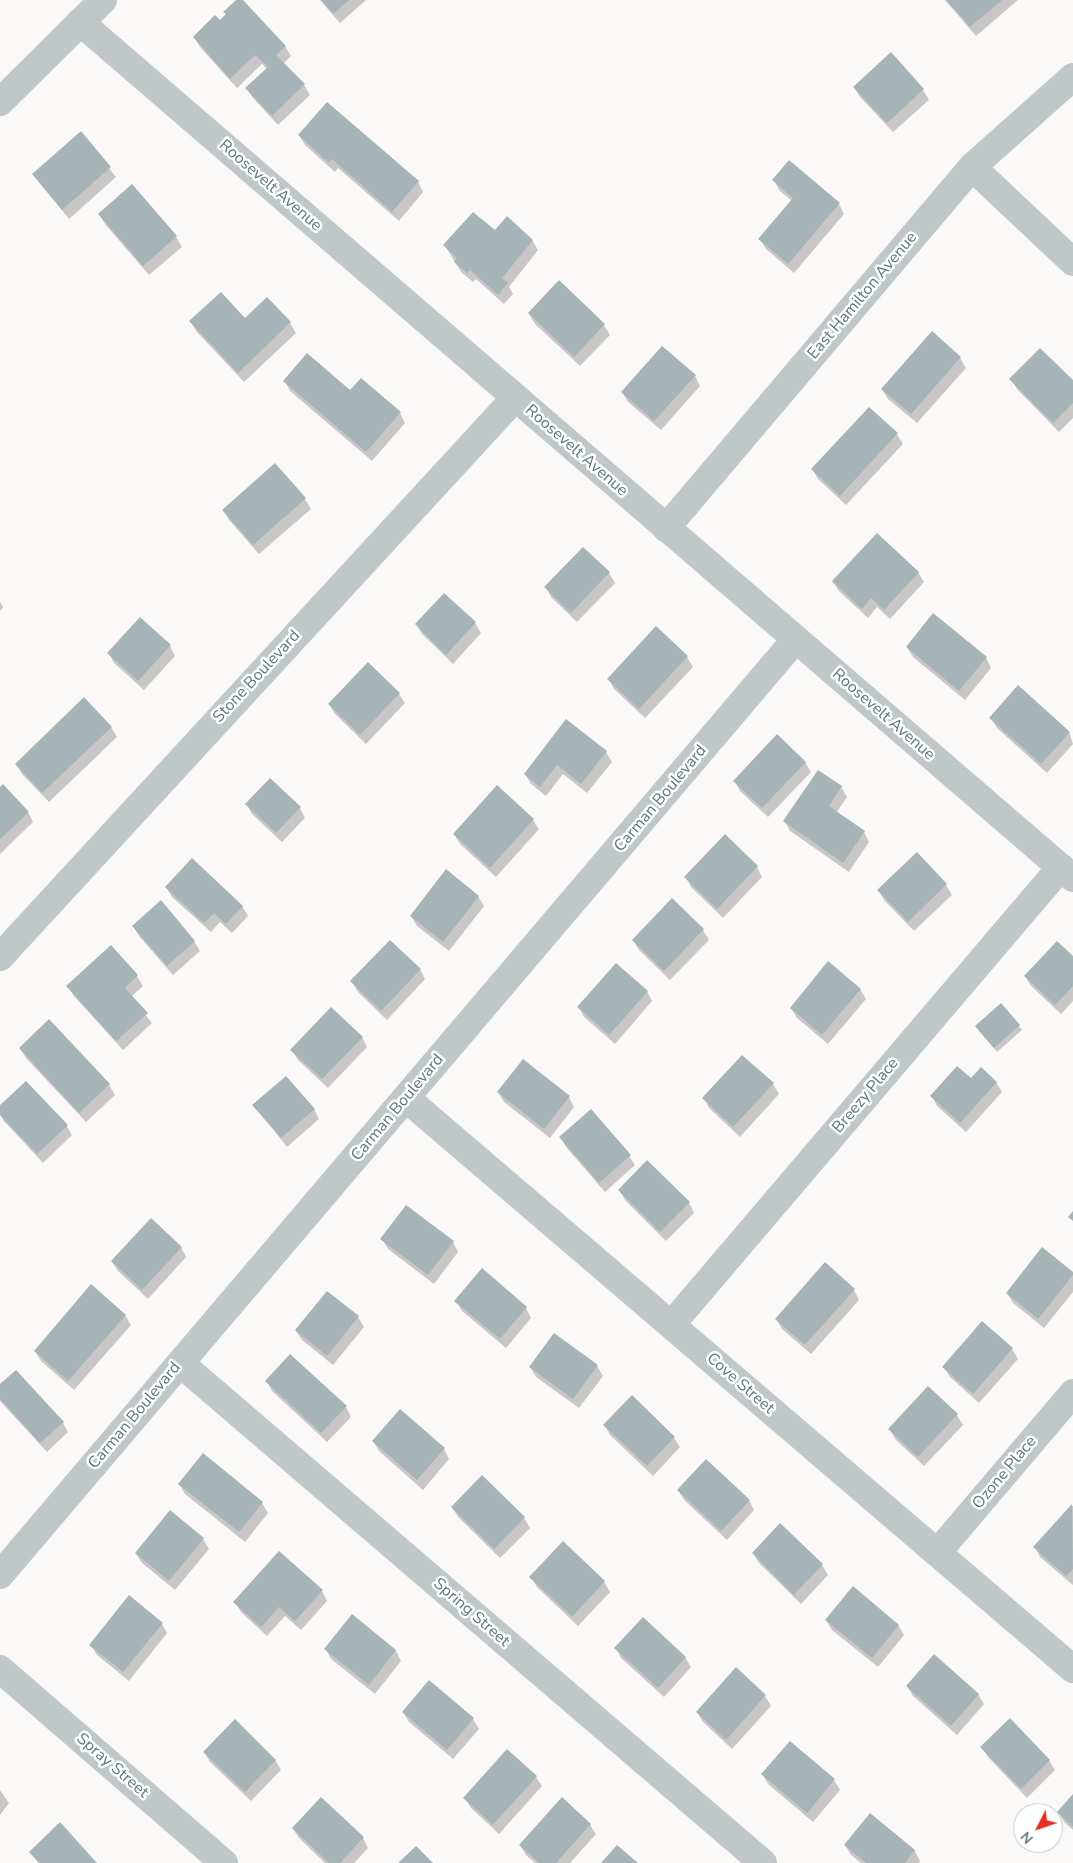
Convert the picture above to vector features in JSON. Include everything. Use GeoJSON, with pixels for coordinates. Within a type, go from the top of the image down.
{"type":"FeatureCollection","features":[{"type":"Feature","properties":{"kind":"street"},"geometry":{"type":"LineString","coordinates":[[0,102],[102,0]]}},
{"type":"Feature","properties":{"kind":"street","name":"Roosevelt Avenue"},"geometry":{"type":"LineString","coordinates":[[80,22],[795,640],[1067,872]]}},
{"type":"Feature","properties":{"kind":"street","name":"East Hamilton Avenue"},"geometry":{"type":"LineString","coordinates":[[666,528],[972,167],[1073,77]]}},
{"type":"Feature","properties":{"kind":"street"},"geometry":{"type":"LineString","coordinates":[[972,167],[1073,262]]}},
{"type":"Feature","properties":{"kind":"street","name":"Stone Boulevard"},"geometry":{"type":"LineString","coordinates":[[0,957],[515,398]]}},
{"type":"Feature","properties":{"kind":"street","name":"Carman Boulevard"},"geometry":{"type":"LineString","coordinates":[[0,1575],[407,1099],[795,640]]}},
{"type":"Feature","properties":{"kind":"street","name":"Breezy Place"},"geometry":{"type":"LineString","coordinates":[[671,1325],[1067,872]]}},
{"type":"Feature","properties":{"kind":"street","name":"Cove Street"},"geometry":{"type":"LineString","coordinates":[[407,1099],[1073,1669]]}},
{"type":"Feature","properties":{"kind":"street","name":"Spring Street"},"geometry":{"type":"LineString","coordinates":[[180,1363],[763,1863]]}},
{"type":"Feature","properties":{"kind":"street","name":"Ozone Place"},"geometry":{"type":"LineString","coordinates":[[937,1553],[1073,1393]]}},
{"type":"Feature","properties":{"kind":"street","name":"Spray Street"},"geometry":{"type":"LineString","coordinates":[[0,1669],[224,1863]]}},
{"type":"Feature","properties":{"kind":"building"},"geometry":{"type":"Polygon","coordinates":[[[236,0],[243,0],[286,46],[276,55],[305,84],[272,116],[245,88],[268,67],[255,55],[230,79],[193,37],[215,15],[220,20],[226,14],[223,12],[236,0]]]}},
{"type":"Feature","properties":{"kind":"building"},"geometry":{"type":"Polygon","coordinates":[[[321,0],[349,0],[333,14],[321,0]]]}},
{"type":"Feature","properties":{"kind":"building"},"geometry":{"type":"Polygon","coordinates":[[[946,0],[1002,0],[970,27],[946,0]]]}},
{"type":"Feature","properties":{"kind":"building"},"geometry":{"type":"Polygon","coordinates":[[[891,52],[924,89],[887,123],[853,87],[891,52]]]}},
{"type":"Feature","properties":{"kind":"building"},"geometry":{"type":"Polygon","coordinates":[[[327,102],[419,181],[392,212],[332,159],[329,163],[298,135],[327,102]]]}},
{"type":"Feature","properties":{"kind":"building"},"geometry":{"type":"Polygon","coordinates":[[[81,131],[111,167],[62,210],[32,174],[81,131]]]}},
{"type":"Feature","properties":{"kind":"building"},"geometry":{"type":"Polygon","coordinates":[[[789,160],[840,203],[788,264],[758,239],[793,198],[772,180],[789,160]]]}},
{"type":"Feature","properties":{"kind":"building"},"geometry":{"type":"Polygon","coordinates":[[[132,184],[177,236],[143,266],[98,214],[132,184]]]}},
{"type":"Feature","properties":{"kind":"building"},"geometry":{"type":"Polygon","coordinates":[[[473,212],[495,230],[507,216],[533,240],[502,278],[508,283],[498,295],[470,270],[467,273],[454,262],[457,258],[443,245],[473,212]]]}},
{"type":"Feature","properties":{"kind":"building"},"geometry":{"type":"Polygon","coordinates":[[[559,280],[605,324],[574,357],[528,313],[559,280]]]}},
{"type":"Feature","properties":{"kind":"building"},"geometry":{"type":"Polygon","coordinates":[[[221,292],[245,318],[267,297],[291,322],[238,373],[189,321],[221,292]]]}},
{"type":"Feature","properties":{"kind":"building"},"geometry":{"type":"Polygon","coordinates":[[[932,331],[961,357],[911,414],[881,389],[932,331]]]}},
{"type":"Feature","properties":{"kind":"building"},"geometry":{"type":"Polygon","coordinates":[[[662,346],[696,375],[654,421],[621,392],[662,346]]]}},
{"type":"Feature","properties":{"kind":"building"},"geometry":{"type":"Polygon","coordinates":[[[1040,348],[1073,380],[1073,403],[1053,423],[1009,379],[1040,348]]]}},
{"type":"Feature","properties":{"kind":"building"},"geometry":{"type":"Polygon","coordinates":[[[307,353],[350,390],[361,378],[401,412],[366,452],[283,381],[307,353]]]}},
{"type":"Feature","properties":{"kind":"building"},"geometry":{"type":"Polygon","coordinates":[[[869,407],[898,433],[840,496],[811,469],[869,407]]]}},
{"type":"Feature","properties":{"kind":"building"},"geometry":{"type":"Polygon","coordinates":[[[275,463],[306,498],[253,545],[222,510],[275,463]]]}},
{"type":"Feature","properties":{"kind":"building"},"geometry":{"type":"Polygon","coordinates":[[[877,533],[919,572],[884,610],[871,598],[862,609],[832,581],[877,533]]]}},
{"type":"Feature","properties":{"kind":"building"},"geometry":{"type":"Polygon","coordinates":[[[583,547],[610,572],[571,613],[544,587],[583,547]]]}},
{"type":"Feature","properties":{"kind":"building"},"geometry":{"type":"Polygon","coordinates":[[[444,593],[476,622],[446,655],[415,624],[444,593]]]}},
{"type":"Feature","properties":{"kind":"building"},"geometry":{"type":"Polygon","coordinates":[[[933,613],[987,657],[959,691],[906,647],[933,613]]]}},
{"type":"Feature","properties":{"kind":"building"},"geometry":{"type":"Polygon","coordinates":[[[140,617],[171,645],[138,681],[107,653],[140,617]]]}},
{"type":"Feature","properties":{"kind":"building"},"geometry":{"type":"Polygon","coordinates":[[[656,626],[688,656],[639,709],[607,679],[656,626]]]}},
{"type":"Feature","properties":{"kind":"building"},"geometry":{"type":"Polygon","coordinates":[[[368,662],[400,693],[360,735],[328,704],[368,662]]]}},
{"type":"Feature","properties":{"kind":"building"},"geometry":{"type":"Polygon","coordinates":[[[1018,685],[1070,732],[1041,764],[989,718],[1018,685]]]}},
{"type":"Feature","properties":{"kind":"building"},"geometry":{"type":"Polygon","coordinates":[[[84,697],[112,727],[42,793],[15,764],[84,697]]]}},
{"type":"Feature","properties":{"kind":"building"},"geometry":{"type":"Polygon","coordinates":[[[566,719],[607,751],[581,784],[557,765],[540,787],[524,774],[566,719]]]}},
{"type":"Feature","properties":{"kind":"building"},"geometry":{"type":"Polygon","coordinates":[[[777,734],[806,762],[762,808],[733,781],[777,734]]]}},
{"type":"Feature","properties":{"kind":"building"},"geometry":{"type":"Polygon","coordinates":[[[818,770],[842,786],[829,806],[865,831],[843,863],[783,821],[818,770]]]}},
{"type":"Feature","properties":{"kind":"building"},"geometry":{"type":"Polygon","coordinates":[[[270,778],[301,807],[276,833],[245,804],[270,778]]]}},
{"type":"Feature","properties":{"kind":"building"},"geometry":{"type":"Polygon","coordinates":[[[3,784],[29,812],[0,839],[0,787],[3,784]]]}},
{"type":"Feature","properties":{"kind":"building"},"geometry":{"type":"Polygon","coordinates":[[[497,785],[534,819],[490,868],[453,834],[497,785]]]}},
{"type":"Feature","properties":{"kind":"building"},"geometry":{"type":"Polygon","coordinates":[[[725,834],[758,866],[717,909],[684,877],[725,834]]]}},
{"type":"Feature","properties":{"kind":"building"},"geometry":{"type":"Polygon","coordinates":[[[917,852],[947,884],[908,922],[877,890],[917,852]]]}},
{"type":"Feature","properties":{"kind":"building"},"geometry":{"type":"Polygon","coordinates":[[[192,858],[243,906],[226,924],[214,913],[204,923],[165,887],[192,858]]]}},
{"type":"Feature","properties":{"kind":"building"},"geometry":{"type":"Polygon","coordinates":[[[446,869],[479,896],[443,942],[410,916],[446,869]]]}},
{"type":"Feature","properties":{"kind":"building"},"geometry":{"type":"Polygon","coordinates":[[[672,898],[704,929],[664,971],[632,940],[672,898]]]}},
{"type":"Feature","properties":{"kind":"building"},"geometry":{"type":"Polygon","coordinates":[[[161,900],[195,941],[167,966],[132,926],[161,900]]]}},
{"type":"Feature","properties":{"kind":"building"},"geometry":{"type":"Polygon","coordinates":[[[390,940],[421,969],[381,1011],[350,981],[390,940]]]}},
{"type":"Feature","properties":{"kind":"building"},"geometry":{"type":"Polygon","coordinates":[[[1057,941],[1073,956],[1073,986],[1055,1005],[1024,976],[1057,941]]]}},
{"type":"Feature","properties":{"kind":"building"},"geometry":{"type":"Polygon","coordinates":[[[111,945],[138,975],[125,988],[148,1013],[116,1041],[66,986],[111,945]]]}},
{"type":"Feature","properties":{"kind":"building"},"geometry":{"type":"Polygon","coordinates":[[[828,961],[861,989],[822,1035],[790,1008],[828,961]]]}},
{"type":"Feature","properties":{"kind":"building"},"geometry":{"type":"Polygon","coordinates":[[[616,963],[648,991],[609,1035],[577,1007],[616,963]]]}},
{"type":"Feature","properties":{"kind":"building"},"geometry":{"type":"Polygon","coordinates":[[[1001,1003],[1020,1025],[994,1048],[975,1026],[1001,1003]]]}},
{"type":"Feature","properties":{"kind":"building"},"geometry":{"type":"Polygon","coordinates":[[[331,1007],[363,1037],[322,1079],[290,1050],[331,1007]]]}},
{"type":"Feature","properties":{"kind":"building"},"geometry":{"type":"Polygon","coordinates":[[[49,1019],[110,1084],[79,1113],[19,1048],[49,1019]]]}},
{"type":"Feature","properties":{"kind":"building"},"geometry":{"type":"Polygon","coordinates":[[[742,1055],[774,1083],[733,1127],[702,1098],[742,1055]]]}},
{"type":"Feature","properties":{"kind":"building"},"geometry":{"type":"Polygon","coordinates":[[[523,1059],[570,1096],[544,1129],[497,1092],[523,1059]]]}},
{"type":"Feature","properties":{"kind":"building"},"geometry":{"type":"Polygon","coordinates":[[[957,1066],[971,1078],[981,1067],[997,1082],[960,1123],[930,1096],[957,1066]]]}},
{"type":"Feature","properties":{"kind":"building"},"geometry":{"type":"Polygon","coordinates":[[[286,1076],[315,1109],[281,1138],[252,1105],[286,1076]]]}},
{"type":"Feature","properties":{"kind":"building"},"geometry":{"type":"Polygon","coordinates":[[[26,1081],[68,1125],[37,1154],[0,1115],[0,1105],[26,1081]]]}},
{"type":"Feature","properties":{"kind":"building"},"geometry":{"type":"Polygon","coordinates":[[[591,1109],[631,1155],[599,1183],[559,1137],[591,1109]]]}},
{"type":"Feature","properties":{"kind":"building"},"geometry":{"type":"Polygon","coordinates":[[[647,1160],[690,1202],[660,1232],[618,1190],[647,1160]]]}},
{"type":"Feature","properties":{"kind":"building"},"geometry":{"type":"Polygon","coordinates":[[[406,1205],[454,1241],[428,1275],[380,1239],[406,1205]]]}},
{"type":"Feature","properties":{"kind":"building"},"geometry":{"type":"Polygon","coordinates":[[[1073,1211],[1073,1221],[1068,1217],[1073,1211]]]}},
{"type":"Feature","properties":{"kind":"building"},"geometry":{"type":"Polygon","coordinates":[[[151,1218],[182,1247],[142,1290],[111,1261],[151,1218]]]}},
{"type":"Feature","properties":{"kind":"building"},"geometry":{"type":"Polygon","coordinates":[[[1042,1247],[1073,1272],[1073,1275],[1038,1319],[1006,1293],[1042,1247]]]}},
{"type":"Feature","properties":{"kind":"building"},"geometry":{"type":"Polygon","coordinates":[[[825,1262],[855,1289],[805,1345],[775,1319],[825,1262]]]}},
{"type":"Feature","properties":{"kind":"building"},"geometry":{"type":"Polygon","coordinates":[[[482,1268],[527,1307],[500,1339],[454,1301],[482,1268]]]}},
{"type":"Feature","properties":{"kind":"building"},"geometry":{"type":"Polygon","coordinates":[[[91,1284],[126,1315],[68,1381],[34,1351],[91,1284]]]}},
{"type":"Feature","properties":{"kind":"building"},"geometry":{"type":"Polygon","coordinates":[[[327,1291],[359,1316],[327,1356],[295,1330],[327,1291]]]}},
{"type":"Feature","properties":{"kind":"building"},"geometry":{"type":"Polygon","coordinates":[[[982,1321],[1013,1348],[973,1394],[942,1367],[982,1321]]]}},
{"type":"Feature","properties":{"kind":"building"},"geometry":{"type":"Polygon","coordinates":[[[554,1333],[598,1365],[573,1399],[529,1367],[554,1333]]]}},
{"type":"Feature","properties":{"kind":"building"},"geometry":{"type":"Polygon","coordinates":[[[290,1354],[347,1406],[321,1433],[265,1381],[290,1354]]]}},
{"type":"Feature","properties":{"kind":"building"},"geometry":{"type":"Polygon","coordinates":[[[16,1370],[64,1422],[40,1443],[0,1399],[0,1384],[16,1370]]]}},
{"type":"Feature","properties":{"kind":"building"},"geometry":{"type":"Polygon","coordinates":[[[928,1386],[958,1414],[918,1457],[888,1429],[928,1386]]]}},
{"type":"Feature","properties":{"kind":"building"},"geometry":{"type":"Polygon","coordinates":[[[632,1395],[675,1437],[647,1466],[603,1425],[632,1395]]]}},
{"type":"Feature","properties":{"kind":"building"},"geometry":{"type":"Polygon","coordinates":[[[400,1409],[445,1448],[417,1480],[372,1441],[400,1409]]]}},
{"type":"Feature","properties":{"kind":"building"},"geometry":{"type":"Polygon","coordinates":[[[203,1453],[263,1502],[239,1532],[178,1484],[203,1453]]]}},
{"type":"Feature","properties":{"kind":"building"},"geometry":{"type":"Polygon","coordinates":[[[706,1459],[750,1500],[721,1531],[677,1490],[706,1459]]]}},
{"type":"Feature","properties":{"kind":"building"},"geometry":{"type":"Polygon","coordinates":[[[482,1475],[525,1517],[494,1549],[451,1507],[482,1475]]]}},
{"type":"Feature","properties":{"kind":"building"},"geometry":{"type":"Polygon","coordinates":[[[1072,1504],[1073,1569],[1066,1576],[1033,1547],[1072,1504]]]}},
{"type":"Feature","properties":{"kind":"building"},"geometry":{"type":"Polygon","coordinates":[[[170,1510],[204,1538],[169,1581],[135,1553],[170,1510]]]}},
{"type":"Feature","properties":{"kind":"building"},"geometry":{"type":"Polygon","coordinates":[[[780,1523],[823,1564],[794,1595],[752,1553],[780,1523]]]}},
{"type":"Feature","properties":{"kind":"building"},"geometry":{"type":"Polygon","coordinates":[[[563,1541],[605,1581],[572,1617],[529,1577],[563,1541]]]}},
{"type":"Feature","properties":{"kind":"building"},"geometry":{"type":"Polygon","coordinates":[[[279,1551],[323,1590],[295,1621],[279,1607],[261,1627],[233,1602],[279,1551]]]}},
{"type":"Feature","properties":{"kind":"building"},"geometry":{"type":"Polygon","coordinates":[[[853,1586],[899,1625],[872,1658],[825,1620],[853,1586]]]}},
{"type":"Feature","properties":{"kind":"building"},"geometry":{"type":"Polygon","coordinates":[[[129,1595],[163,1623],[123,1672],[89,1645],[129,1595]]]}},
{"type":"Feature","properties":{"kind":"building"},"geometry":{"type":"Polygon","coordinates":[[[352,1614],[396,1650],[369,1685],[324,1649],[352,1614]]]}},
{"type":"Feature","properties":{"kind":"building"},"geometry":{"type":"Polygon","coordinates":[[[643,1617],[686,1657],[658,1688],[614,1648],[643,1617]]]}},
{"type":"Feature","properties":{"kind":"building"},"geometry":{"type":"Polygon","coordinates":[[[934,1654],[979,1694],[951,1726],[906,1686],[934,1654]]]}},
{"type":"Feature","properties":{"kind":"building"},"geometry":{"type":"Polygon","coordinates":[[[736,1667],[766,1695],[726,1740],[696,1712],[736,1667]]]}},
{"type":"Feature","properties":{"kind":"building"},"geometry":{"type":"Polygon","coordinates":[[[429,1680],[474,1718],[447,1750],[402,1712],[429,1680]]]}},
{"type":"Feature","properties":{"kind":"building"},"geometry":{"type":"Polygon","coordinates":[[[1010,1718],[1050,1760],[1021,1789],[980,1747],[1010,1718]]]}},
{"type":"Feature","properties":{"kind":"building"},"geometry":{"type":"Polygon","coordinates":[[[235,1719],[276,1760],[245,1792],[203,1752],[235,1719]]]}},
{"type":"Feature","properties":{"kind":"building"},"geometry":{"type":"Polygon","coordinates":[[[790,1741],[835,1779],[807,1813],[761,1774],[790,1741]]]}},
{"type":"Feature","properties":{"kind":"building"},"geometry":{"type":"Polygon","coordinates":[[[507,1749],[537,1776],[493,1825],[463,1798],[507,1749]]]}},
{"type":"Feature","properties":{"kind":"building"},"geometry":{"type":"Polygon","coordinates":[[[1073,1794],[1073,1827],[1063,1818],[1063,1805],[1073,1794]]]}},
{"type":"Feature","properties":{"kind":"building"},"geometry":{"type":"Polygon","coordinates":[[[321,1797],[364,1837],[340,1863],[329,1863],[292,1828],[321,1797]]]}},
{"type":"Feature","properties":{"kind":"building"},"geometry":{"type":"Polygon","coordinates":[[[562,1797],[591,1824],[556,1863],[539,1863],[519,1845],[562,1797]]]}},
{"type":"Feature","properties":{"kind":"building"},"geometry":{"type":"Polygon","coordinates":[[[870,1813],[915,1850],[905,1863],[866,1863],[844,1845],[870,1813]]]}},
{"type":"Feature","properties":{"kind":"building"},"geometry":{"type":"Polygon","coordinates":[[[60,1822],[97,1863],[39,1863],[29,1852],[60,1822]]]}},
{"type":"Feature","properties":{"kind":"building"},"geometry":{"type":"Polygon","coordinates":[[[617,1845],[638,1863],[601,1863],[617,1845]]]}},
{"type":"Feature","properties":{"kind":"building"},"geometry":{"type":"Polygon","coordinates":[[[416,1846],[433,1863],[398,1863],[416,1846]]]}}]}
